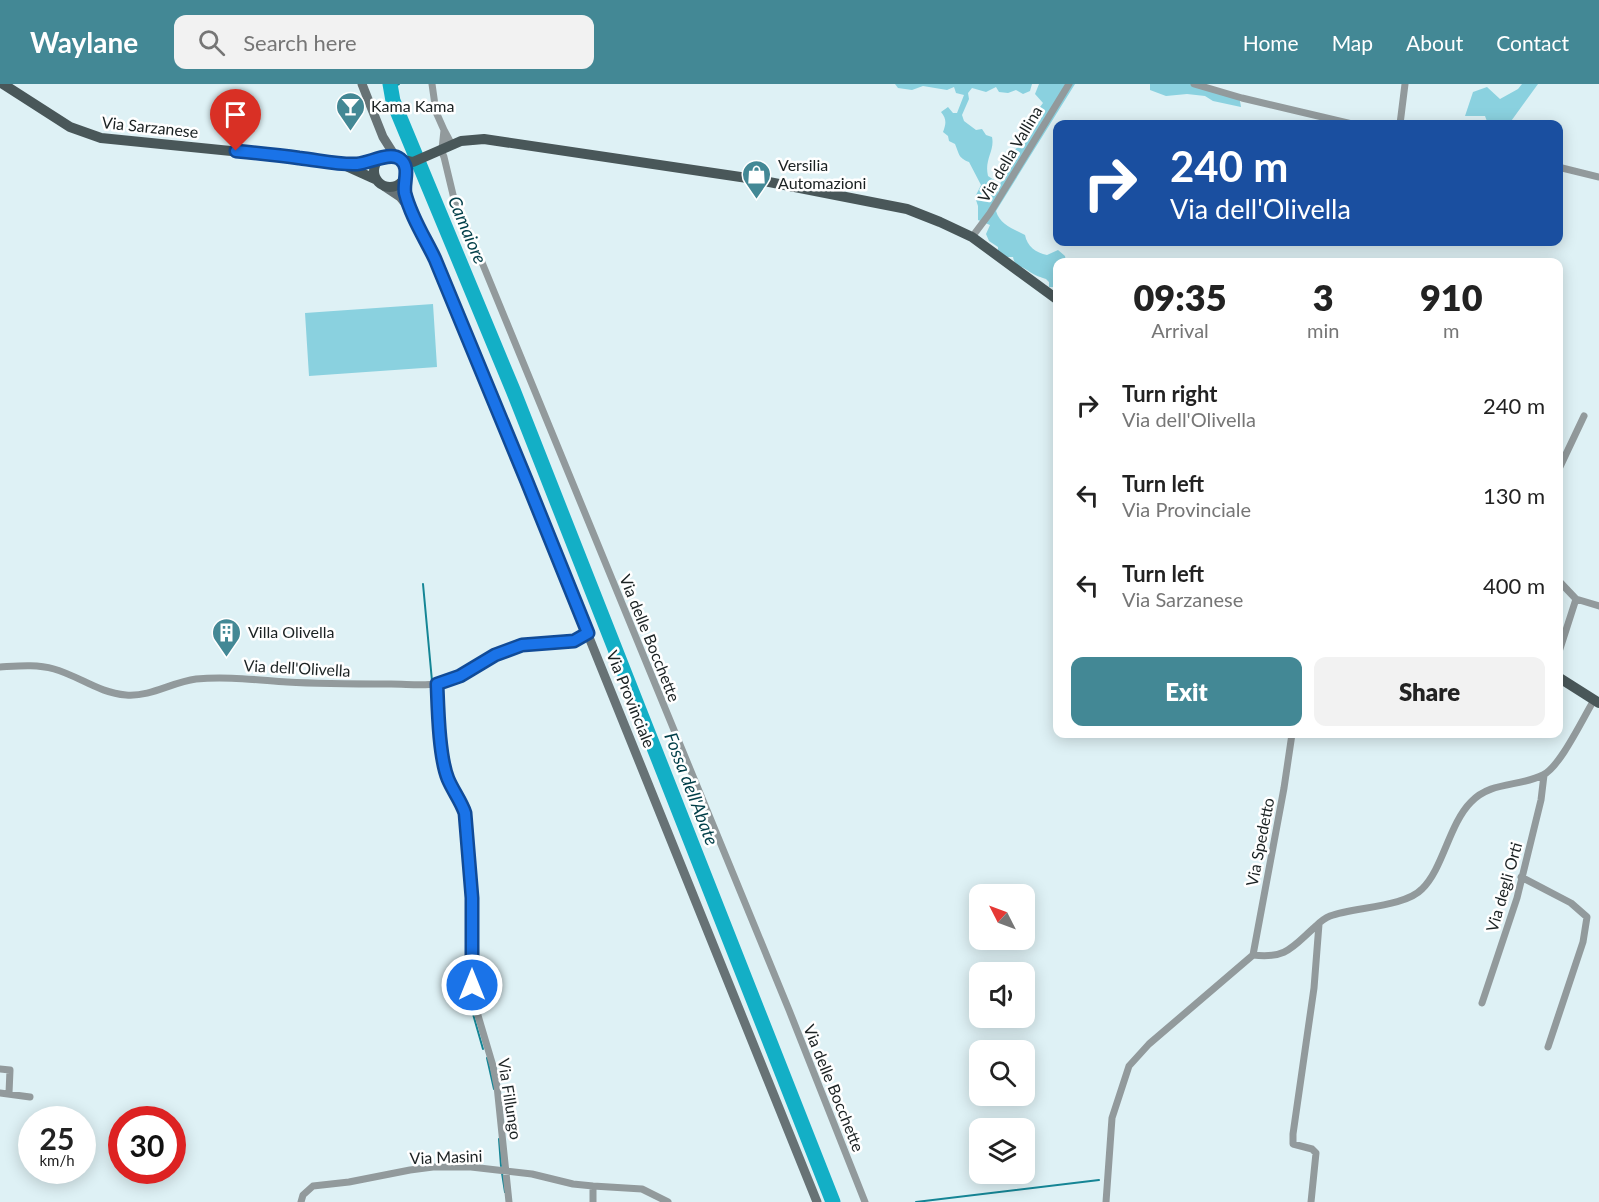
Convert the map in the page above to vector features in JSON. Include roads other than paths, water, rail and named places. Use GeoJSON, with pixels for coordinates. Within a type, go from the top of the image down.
{"type":"FeatureCollection","features":[{"type":"Feature","properties":{"kind":"main road","name":"Via Sarzanese"},"geometry":{"type":"LineString","coordinates":[[3,84],[70,127],[101,138],[343,164],[361,164],[380,159]]}},
{"type":"Feature","properties":{"kind":"main road"},"geometry":{"type":"LineString","coordinates":[[362,84],[383,137],[384,144],[374,172],[381,184],[394,187],[405,176],[413,162],[466,140],[484,139],[754,179],[907,209],[972,237],[1053,296]]}},
{"type":"Feature","properties":{"kind":"main road"},"geometry":{"type":"LineString","coordinates":[[383,137],[404,164],[405,176]]}},
{"type":"Feature","properties":{"kind":"main road"},"geometry":{"type":"LineString","coordinates":[[380,159],[388,156],[413,162]]}},
{"type":"Feature","properties":{"kind":"main road","name":"Via Sarzanese"},"geometry":{"type":"LineString","coordinates":[[343,164],[381,184]]}},
{"type":"Feature","properties":{"kind":"main road","name":"Via Provinciale"},"geometry":{"type":"LineString","coordinates":[[405,176],[405,194],[411,211],[433,256],[488,386],[817,1202]]}},
{"type":"Feature","properties":{"kind":"main road","name":"Via Provinciale"},"geometry":{"type":"LineString","coordinates":[[381,184],[400,197],[411,211]]}},
{"type":"Feature","properties":{"kind":"main road"},"geometry":{"type":"LineString","coordinates":[[1563,679],[1596,702]]}},
{"type":"Feature","properties":{"kind":"street"},"geometry":{"type":"LineString","coordinates":[[432,84],[436,112],[444,130],[443,149]]}},
{"type":"Feature","properties":{"kind":"street","name":"Via della Vallina"},"geometry":{"type":"LineString","coordinates":[[972,237],[990,213],[1069,84]]}},
{"type":"Feature","properties":{"kind":"street"},"geometry":{"type":"LineString","coordinates":[[1194,84],[1335,120]]}},
{"type":"Feature","properties":{"kind":"street"},"geometry":{"type":"LineString","coordinates":[[1400,120],[1405,84]]}},
{"type":"Feature","properties":{"kind":"street"},"geometry":{"type":"LineString","coordinates":[[443,149],[444,130]]}},
{"type":"Feature","properties":{"kind":"street","name":"Via delle Bocchette"},"geometry":{"type":"LineString","coordinates":[[443,149],[461,217],[481,260],[789,1010],[865,1202]]}},
{"type":"Feature","properties":{"kind":"street"},"geometry":{"type":"LineString","coordinates":[[1563,168],[1599,177]]}},
{"type":"Feature","properties":{"kind":"street"},"geometry":{"type":"LineString","coordinates":[[1563,460],[1584,416]]}},
{"type":"Feature","properties":{"kind":"street"},"geometry":{"type":"LineString","coordinates":[[1563,585],[1576,598],[1599,606]]}},
{"type":"Feature","properties":{"kind":"street"},"geometry":{"type":"LineString","coordinates":[[1563,639],[1576,598]]}},
{"type":"Feature","properties":{"kind":"street","name":"Via dell'Olivella"},"geometry":{"type":"LineString","coordinates":[[0,667],[27,665],[56,669],[94,687],[123,695],[158,691],[196,679],[337,684],[437,684],[460,676],[495,655],[522,645],[574,641],[588,633]]}},
{"type":"Feature","properties":{"kind":"street","name":"Via Fillungo"},"geometry":{"type":"LineString","coordinates":[[437,684],[439,724],[448,778],[465,813],[472,898],[474,1002],[494,1066],[509,1202]]}},
{"type":"Feature","properties":{"kind":"street"},"geometry":{"type":"LineString","coordinates":[[1106,1202],[1112,1118],[1129,1066],[1149,1044],[1253,955],[1270,957],[1281,955],[1327,917],[1401,900],[1421,891],[1431,879],[1454,830],[1470,803],[1492,788],[1544,775],[1562,756],[1596,702]]}},
{"type":"Feature","properties":{"kind":"street","name":"Via Spedetto"},"geometry":{"type":"LineString","coordinates":[[1253,955],[1291,738]]}},
{"type":"Feature","properties":{"kind":"street","name":"Via degli Orti"},"geometry":{"type":"LineString","coordinates":[[1482,1003],[1517,898],[1534,833],[1544,775]]}},
{"type":"Feature","properties":{"kind":"street"},"geometry":{"type":"LineString","coordinates":[[1521,877],[1571,903],[1587,917],[1583,942],[1548,1047]]}},
{"type":"Feature","properties":{"kind":"street"},"geometry":{"type":"LineString","coordinates":[[1311,1202],[1316,1154],[1312,1149],[1293,1144],[1293,1134],[1314,988],[1319,924]]}},
{"type":"Feature","properties":{"kind":"street"},"geometry":{"type":"LineString","coordinates":[[0,1069],[10,1070],[9,1093]]}},
{"type":"Feature","properties":{"kind":"street"},"geometry":{"type":"LineString","coordinates":[[0,1093],[30,1096]]}},
{"type":"Feature","properties":{"kind":"street","name":"Via Masini"},"geometry":{"type":"LineString","coordinates":[[301,1202],[303,1195],[313,1186],[410,1170],[452,1167],[507,1170],[593,1186],[642,1189],[668,1202]]}},
{"type":"Feature","properties":{"kind":"street"},"geometry":{"type":"LineString","coordinates":[[593,1186],[593,1202]]}},
{"type":"Feature","properties":{"kind":"waterway","name":"Fossa dell'Abate"},"geometry":{"type":"LineString","coordinates":[[390,84],[393,101],[513,390],[833,1202]]}},
{"type":"Feature","properties":{"kind":"waterway"},"geometry":{"type":"LineString","coordinates":[[391,88],[399,84]]}},
{"type":"Feature","properties":{"kind":"waterway"},"geometry":{"type":"LineString","coordinates":[[423,584],[432,681]]}},
{"type":"Feature","properties":{"kind":"waterway"},"geometry":{"type":"LineString","coordinates":[[433,687],[434,703]]}},
{"type":"Feature","properties":{"kind":"waterway"},"geometry":{"type":"LineString","coordinates":[[459,806],[462,818]]}},
{"type":"Feature","properties":{"kind":"waterway"},"geometry":{"type":"LineString","coordinates":[[463,844],[468,899],[468,986]]}},
{"type":"Feature","properties":{"kind":"waterway"},"geometry":{"type":"LineString","coordinates":[[471,1007],[483,1049]]}},
{"type":"Feature","properties":{"kind":"waterway"},"geometry":{"type":"LineString","coordinates":[[487,1058],[494,1089]]}},
{"type":"Feature","properties":{"kind":"waterway"},"geometry":{"type":"LineString","coordinates":[[499,1139],[501,1166]]}},
{"type":"Feature","properties":{"kind":"waterway"},"geometry":{"type":"LineString","coordinates":[[502,1173],[505,1192]]}},
{"type":"Feature","properties":{"kind":"waterway"},"geometry":{"type":"LineString","coordinates":[[916,1202],[1099,1180]]}},
{"type":"Feature","properties":{"kind":"place","name":"Kama Kama"},"geometry":{"type":"Point","coordinates":[350,132]}},
{"type":"Feature","properties":{"kind":"place","name":"Versilia Automazioni"},"geometry":{"type":"Point","coordinates":[757,200]}},
{"type":"Feature","properties":{"kind":"place","name":"Villa Olivella"},"geometry":{"type":"Point","coordinates":[227,658]}},
{"type":"Feature","properties":{"kind":"water label","name":"Camaiore"},"geometry":{"type":"Point","coordinates":[467,230]}}]}
